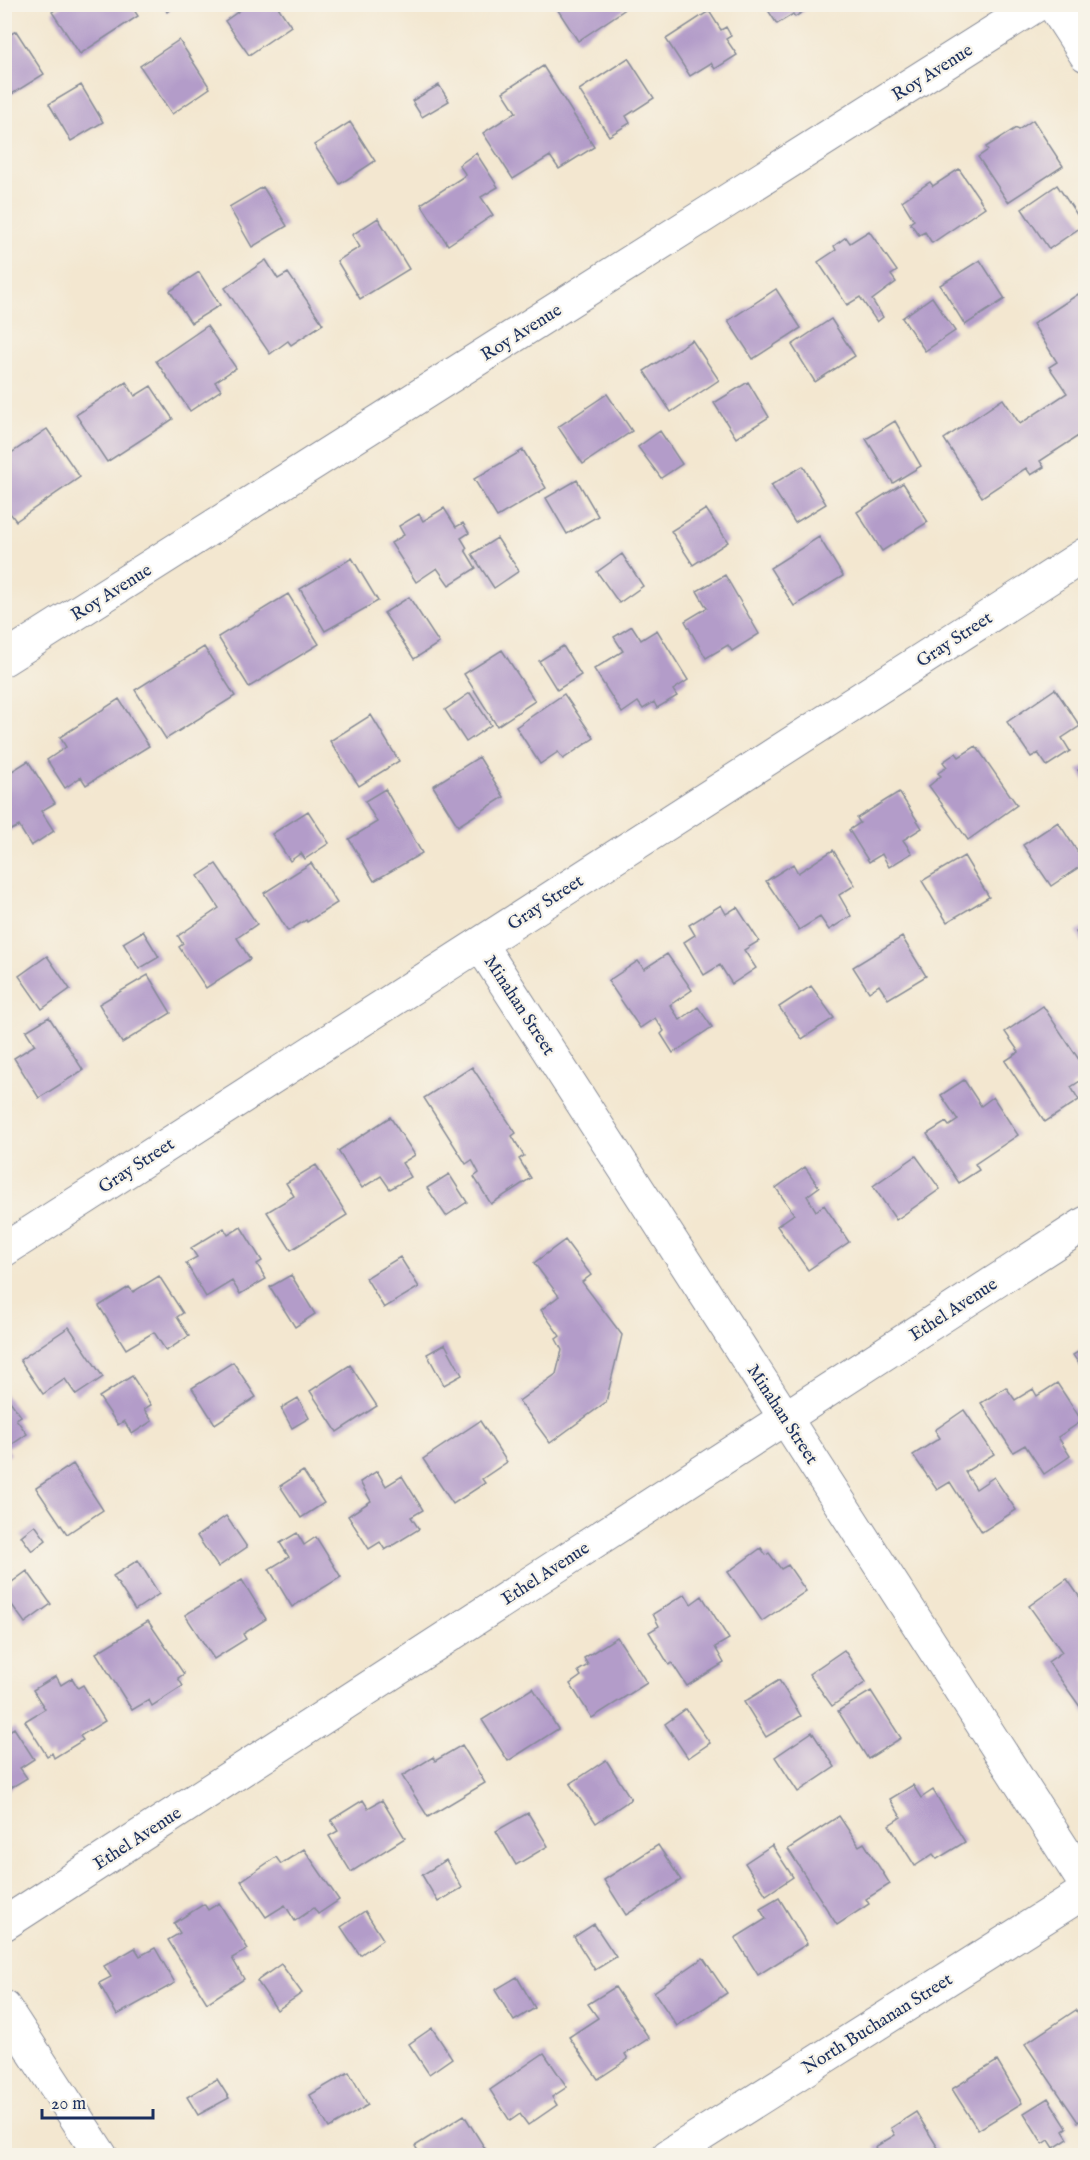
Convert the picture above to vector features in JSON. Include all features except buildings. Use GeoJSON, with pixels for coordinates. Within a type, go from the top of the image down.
{"type":"FeatureCollection","features":[{"type":"Feature","properties":{"kind":"street","name":"Roy Avenue"},"geometry":{"type":"LineString","coordinates":[[4,659],[1038,4]]}},
{"type":"Feature","properties":{"kind":"street"},"geometry":{"type":"LineString","coordinates":[[1053,4],[1086,55]]}},
{"type":"Feature","properties":{"kind":"street","name":"Gray Street"},"geometry":{"type":"LineString","coordinates":[[4,1250],[1086,554]]}},
{"type":"Feature","properties":{"kind":"street","name":"Minahan Street"},"geometry":{"type":"LineString","coordinates":[[480,944],[1086,1885]]}},
{"type":"Feature","properties":{"kind":"street","name":"Ethel Avenue"},"geometry":{"type":"LineString","coordinates":[[4,1924],[1086,1223]]}},
{"type":"Feature","properties":{"kind":"street","name":"North Buchanan Street"},"geometry":{"type":"LineString","coordinates":[[668,2156],[1086,1891]]}},
{"type":"Feature","properties":{"kind":"street"},"geometry":{"type":"LineString","coordinates":[[4,2007],[101,2156]]}}]}
